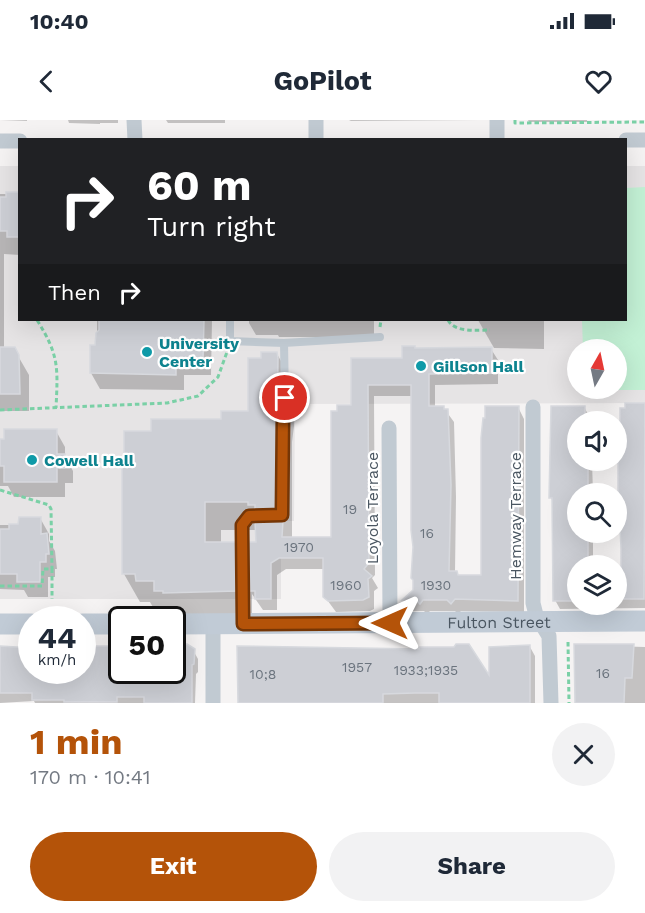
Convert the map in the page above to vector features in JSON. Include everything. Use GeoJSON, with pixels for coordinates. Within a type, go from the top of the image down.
{"type":"FeatureCollection","features":[{"type":"Feature","properties":{"kind":"main road","name":"Fulton Street"},"geometry":{"type":"LineString","coordinates":[[186,624],[645,621]]}},
{"type":"Feature","properties":{"kind":"main road"},"geometry":{"type":"LineString","coordinates":[[0,624],[18,624]]}},
{"type":"Feature","properties":{"kind":"street"},"geometry":{"type":"LineString","coordinates":[[134,120],[135,138]]}},
{"type":"Feature","properties":{"kind":"street"},"geometry":{"type":"LineString","coordinates":[[316,120],[316,138]]}},
{"type":"Feature","properties":{"kind":"street"},"geometry":{"type":"LineString","coordinates":[[497,120],[497,138]]}},
{"type":"Feature","properties":{"kind":"street"},"geometry":{"type":"LineString","coordinates":[[627,140],[645,140]]}},
{"type":"Feature","properties":{"kind":"street"},"geometry":{"type":"LineString","coordinates":[[0,141],[18,141]]}},
{"type":"Feature","properties":{"kind":"street","name":"Hemway Terrace"},"geometry":{"type":"LineString","coordinates":[[533,407],[533,603],[536,615],[542,622],[551,644],[551,703]]}},
{"type":"Feature","properties":{"kind":"street","name":"Loyola Terrace"},"geometry":{"type":"LineString","coordinates":[[389,428],[390,623]]}},
{"type":"Feature","properties":{"kind":"street"},"geometry":{"type":"LineString","coordinates":[[213,623],[213,703]]}},
{"type":"Feature","properties":{"kind":"lane"},"geometry":{"type":"LineString","coordinates":[[230,321],[231,341],[284,343],[380,338]]}},
{"type":"Feature","properties":{"kind":"lane"},"geometry":{"type":"LineString","coordinates":[[243,624],[242,525],[249,516],[282,515],[284,343]]}},
{"type":"Feature","properties":{"kind":"path"},"geometry":{"type":"LineString","coordinates":[[515,120],[515,123],[645,122]]}},
{"type":"Feature","properties":{"kind":"path"},"geometry":{"type":"LineString","coordinates":[[38,321],[52,345],[56,358],[56,408]]}},
{"type":"Feature","properties":{"kind":"path"},"geometry":{"type":"LineString","coordinates":[[448,321],[454,327],[462,329],[490,330]]}},
{"type":"Feature","properties":{"kind":"path"},"geometry":{"type":"LineString","coordinates":[[0,410],[167,403],[198,396],[218,378],[231,341]]}},
{"type":"Feature","properties":{"kind":"path"},"geometry":{"type":"LineString","coordinates":[[0,490],[49,505],[51,509],[52,599]]}},
{"type":"Feature","properties":{"kind":"path"},"geometry":{"type":"LineString","coordinates":[[0,586],[42,586],[43,569],[52,570]]}},
{"type":"Feature","properties":{"kind":"path"},"geometry":{"type":"LineString","coordinates":[[568,642],[569,703]]}},
{"type":"Feature","properties":{"kind":"shaded area"},"geometry":{"type":"Polygon","coordinates":[[[0,166],[18,166],[18,321],[627,321],[627,166],[645,166],[645,403],[295,404],[294,521],[281,521],[281,599],[0,599],[0,166]]]}},
{"type":"Feature","properties":{"kind":"green space"},"geometry":{"type":"Polygon","coordinates":[[[645,187],[645,390],[627,390],[627,339],[583,339],[582,321],[627,321],[627,188],[645,187]]]}},
{"type":"Feature","properties":{"kind":"building"},"geometry":{"type":"Polygon","coordinates":[[[6,192],[18,192],[18,237],[7,237],[7,231],[0,231],[0,197],[6,197],[6,192]]]}},
{"type":"Feature","properties":{"kind":"building","name":"University Center"},"geometry":{"type":"Polygon","coordinates":[[[99,321],[204,321],[203,360],[176,359],[176,375],[90,373],[90,345],[95,345],[96,333],[99,330],[99,321]]]}},
{"type":"Feature","properties":{"kind":"building"},"geometry":{"type":"Polygon","coordinates":[[[402,346],[415,346],[415,348],[492,347],[492,373],[429,374],[429,406],[444,406],[444,409],[448,409],[451,485],[449,571],[457,571],[458,575],[481,575],[481,438],[485,406],[519,406],[518,601],[455,599],[451,604],[447,600],[423,600],[420,604],[416,600],[402,600],[413,590],[411,578],[413,547],[411,385],[368,385],[369,563],[364,569],[372,576],[368,579],[369,597],[363,600],[328,601],[323,597],[323,558],[279,558],[271,563],[271,599],[255,599],[255,591],[249,591],[248,542],[256,542],[255,522],[283,521],[282,537],[331,537],[331,411],[337,411],[337,405],[351,405],[351,358],[402,358],[402,346]]]}},
{"type":"Feature","properties":{"kind":"building"},"geometry":{"type":"Polygon","coordinates":[[[0,347],[15,347],[19,355],[20,394],[0,394],[0,347]]]}},
{"type":"Feature","properties":{"kind":"building"},"geometry":{"type":"Polygon","coordinates":[[[261,352],[277,352],[278,358],[276,509],[255,510],[255,505],[248,505],[248,502],[205,502],[205,542],[236,542],[237,591],[163,593],[163,591],[154,591],[154,581],[136,581],[135,574],[122,574],[124,431],[151,431],[151,419],[221,419],[221,411],[248,411],[248,358],[261,358],[261,352]]]}},
{"type":"Feature","properties":{"kind":"building"},"geometry":{"type":"Polygon","coordinates":[[[625,403],[645,403],[644,599],[627,599],[627,555],[621,555],[621,543],[627,543],[627,483],[618,483],[618,471],[627,471],[627,411],[620,411],[620,408],[625,408],[625,403]]]}},
{"type":"Feature","properties":{"kind":"building"},"geometry":{"type":"Polygon","coordinates":[[[551,406],[585,406],[585,411],[567,411],[567,471],[588,471],[588,483],[567,483],[567,543],[588,543],[588,555],[567,555],[567,601],[553,601],[552,498],[549,498],[551,406]]]}},
{"type":"Feature","properties":{"kind":"building","name":"Cowell Hall"},"geometry":{"type":"Polygon","coordinates":[[[4,429],[57,429],[57,454],[65,454],[65,468],[57,468],[57,482],[4,482],[4,466],[0,466],[0,439],[4,439],[4,429]]]}},
{"type":"Feature","properties":{"kind":"building"},"geometry":{"type":"Polygon","coordinates":[[[19,517],[41,517],[41,534],[47,533],[49,554],[46,554],[46,562],[40,562],[40,582],[17,582],[17,574],[0,574],[0,529],[9,529],[9,524],[18,524],[19,517]]]}},
{"type":"Feature","properties":{"kind":"building"},"geometry":{"type":"Polygon","coordinates":[[[186,644],[195,649],[192,665],[192,703],[144,703],[144,697],[117,697],[117,702],[64,702],[64,700],[32,700],[32,693],[0,693],[0,646],[18,647],[18,684],[96,684],[96,646],[108,646],[108,684],[186,684],[186,644]]]}},
{"type":"Feature","properties":{"kind":"building"},"geometry":{"type":"Polygon","coordinates":[[[456,644],[469,644],[489,675],[489,647],[530,645],[530,703],[439,703],[439,693],[415,693],[383,694],[383,703],[238,703],[237,646],[419,649],[419,647],[454,647],[456,644]]]}},
{"type":"Feature","properties":{"kind":"building"},"geometry":{"type":"Polygon","coordinates":[[[574,644],[634,644],[632,678],[625,678],[624,703],[575,703],[574,644]]]}},
{"type":"Feature","properties":{"kind":"place","name":"University Center"},"geometry":{"type":"Point","coordinates":[147,352]}},
{"type":"Feature","properties":{"kind":"place","name":"Gillson Hall"},"geometry":{"type":"Point","coordinates":[421,366]}},
{"type":"Feature","properties":{"kind":"place","name":"Cowell Hall"},"geometry":{"type":"Point","coordinates":[32,460]}},
{"type":"Feature","properties":{"kind":"route"},"geometry":{"type":"LineString","coordinates":[[285,398],[282,515],[249,516],[242,525],[243,624],[390,623]]}}]}
